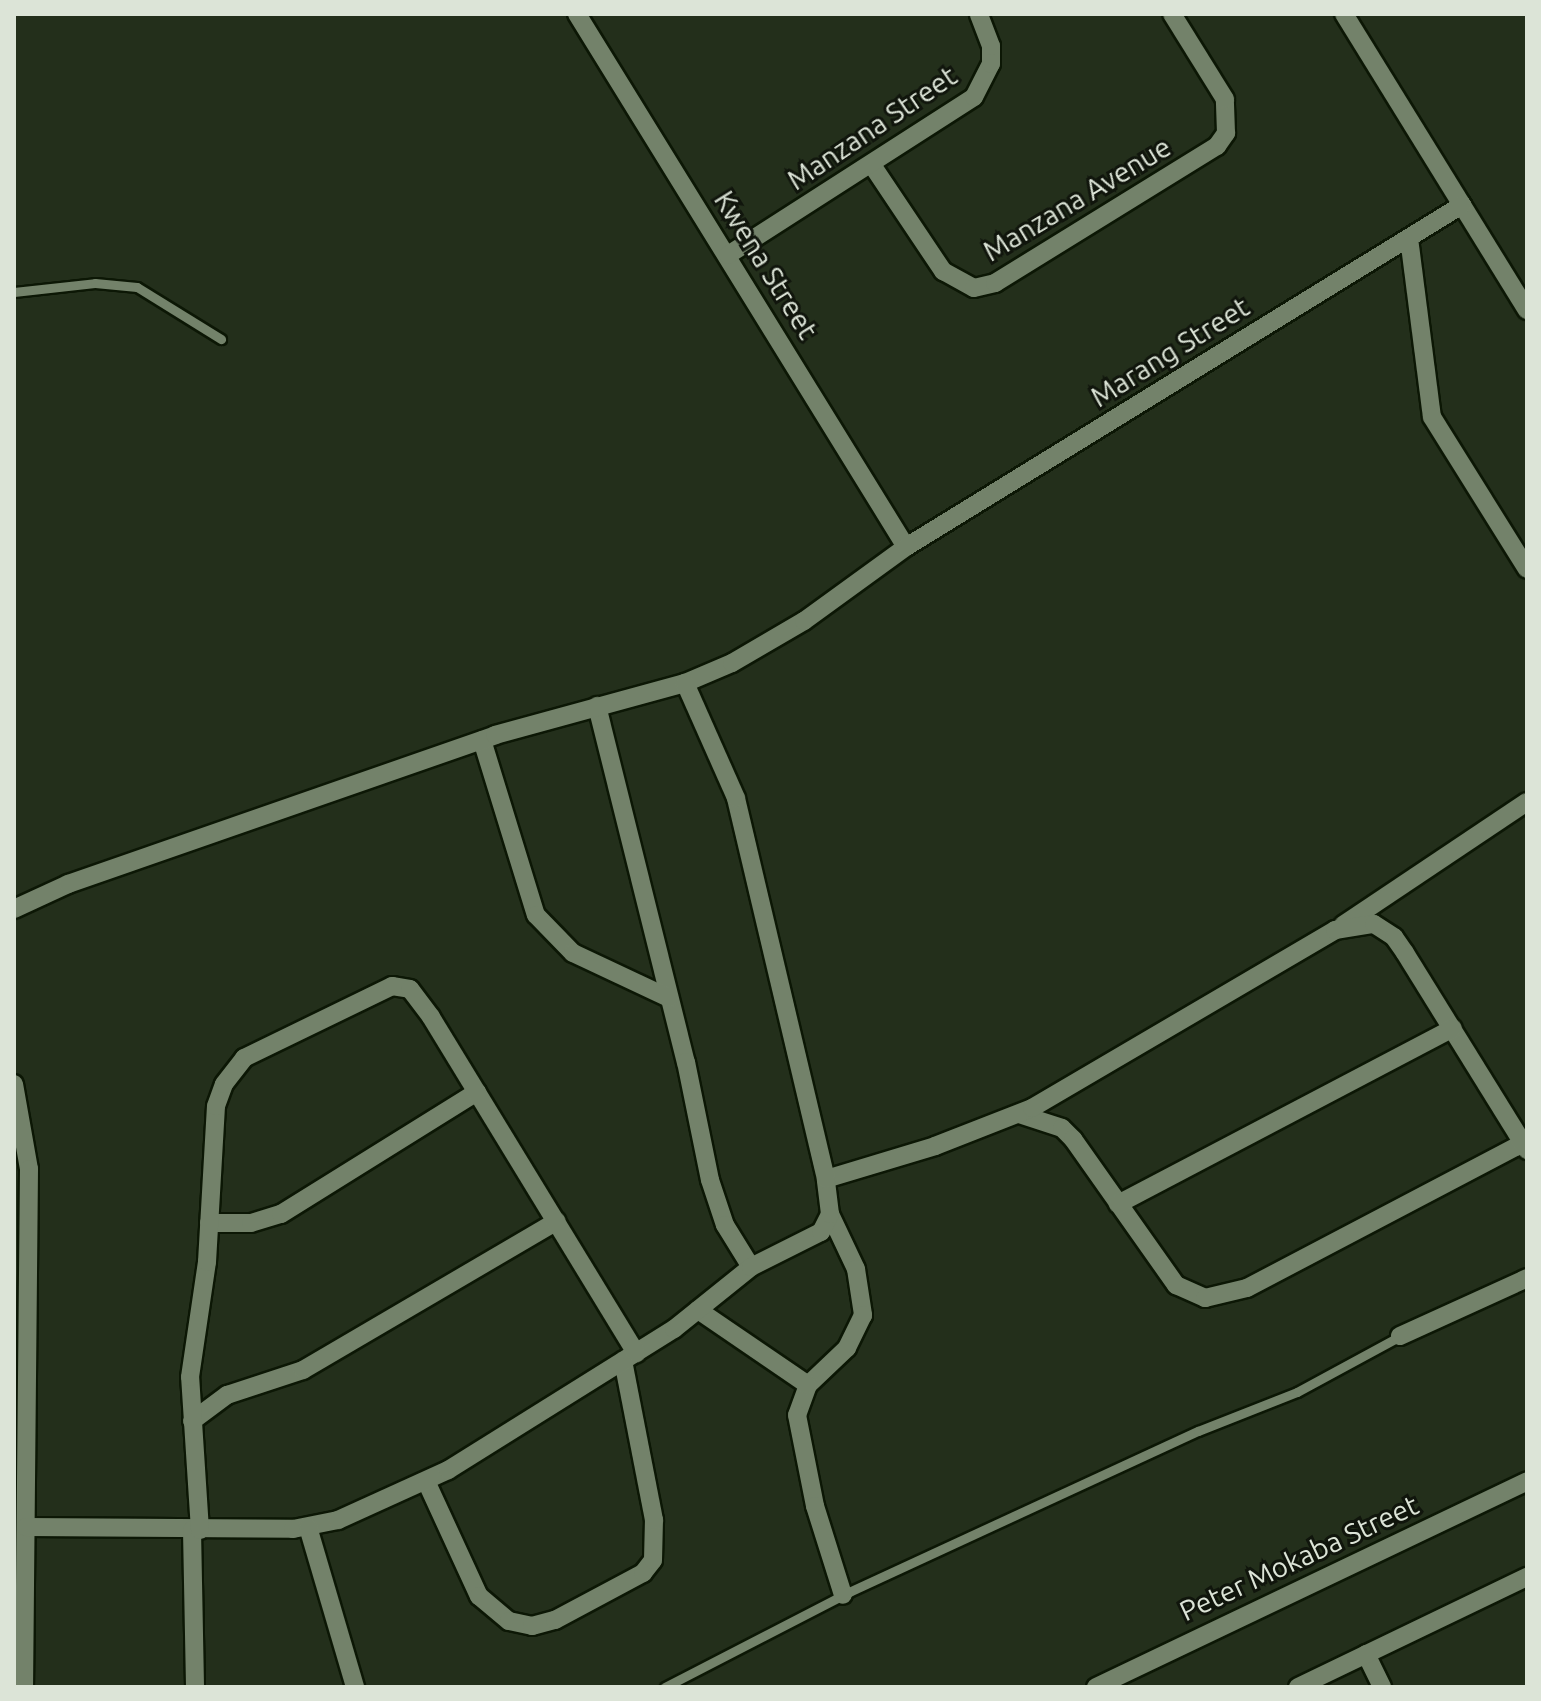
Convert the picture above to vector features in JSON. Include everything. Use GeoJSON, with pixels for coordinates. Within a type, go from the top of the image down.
{"type":"FeatureCollection","features":[{"type":"Feature","properties":{"kind":"street","name":"Kwena Street"},"geometry":{"type":"LineString","coordinates":[[577,14],[906,547]]}},
{"type":"Feature","properties":{"kind":"street","name":"Manzana Street"},"geometry":{"type":"LineString","coordinates":[[728,255],[974,97],[991,64],[991,46],[979,14]]}},
{"type":"Feature","properties":{"kind":"street","name":"Manzana Avenue"},"geometry":{"type":"LineString","coordinates":[[872,165],[943,271],[974,288],[995,283],[1222,140],[1228,121],[1225,99],[1172,14]]}},
{"type":"Feature","properties":{"kind":"street"},"geometry":{"type":"LineString","coordinates":[[1344,14],[1527,310]]}},
{"type":"Feature","properties":{"kind":"street","name":"Marang Street"},"geometry":{"type":"LineString","coordinates":[[14,909],[68,884],[482,740],[685,683],[804,621],[906,547],[1462,205]]}},
{"type":"Feature","properties":{"kind":"street"},"geometry":{"type":"LineString","coordinates":[[1409,238],[1432,417],[1527,569]]}},
{"type":"Feature","properties":{"kind":"street"},"geometry":{"type":"LineString","coordinates":[[685,683],[736,798],[826,1179],[830,1214],[856,1269],[863,1315],[847,1348],[808,1385],[797,1415],[802,1446],[843,1595]]}},
{"type":"Feature","properties":{"kind":"street"},"geometry":{"type":"LineString","coordinates":[[597,706],[717,1204],[751,1267]]}},
{"type":"Feature","properties":{"kind":"street"},"geometry":{"type":"LineString","coordinates":[[482,740],[536,915],[573,953],[669,998]]}},
{"type":"Feature","properties":{"kind":"street"},"geometry":{"type":"LineString","coordinates":[[826,1179],[1019,1114],[1335,930],[1527,802]]}},
{"type":"Feature","properties":{"kind":"street"},"geometry":{"type":"LineString","coordinates":[[1019,1114],[1062,1128],[1176,1285],[1187,1293],[1219,1297],[1247,1288],[1525,1146],[1453,1028],[1386,930],[1374,924],[1335,930]]}},
{"type":"Feature","properties":{"kind":"street"},"geometry":{"type":"LineString","coordinates":[[195,1687],[196,1530],[190,1377],[209,1223],[216,1106],[231,1070],[392,986],[410,989],[477,1092],[557,1221],[630,1357],[654,1520],[653,1560],[643,1573],[555,1620],[532,1626],[509,1621],[479,1596],[426,1481]]}},
{"type":"Feature","properties":{"kind":"street"},"geometry":{"type":"LineString","coordinates":[[1118,1204],[1453,1028]]}},
{"type":"Feature","properties":{"kind":"street"},"geometry":{"type":"LineString","coordinates":[[14,1084],[29,1169],[24,1687]]}},
{"type":"Feature","properties":{"kind":"street"},"geometry":{"type":"LineString","coordinates":[[209,1223],[251,1223],[281,1214],[477,1092]]}},
{"type":"Feature","properties":{"kind":"street"},"geometry":{"type":"LineString","coordinates":[[26,1527],[196,1530],[308,1527],[383,1503],[426,1481],[630,1357],[698,1310],[751,1267],[821,1232],[830,1214]]}},
{"type":"Feature","properties":{"kind":"street"},"geometry":{"type":"LineString","coordinates":[[192,1421],[227,1395],[303,1370],[557,1221]]}},
{"type":"Feature","properties":{"kind":"street"},"geometry":{"type":"LineString","coordinates":[[1400,1336],[1527,1278]]}},
{"type":"Feature","properties":{"kind":"street"},"geometry":{"type":"LineString","coordinates":[[698,1310],[808,1385]]}},
{"type":"Feature","properties":{"kind":"street","name":"Peter Mokaba Street"},"geometry":{"type":"LineString","coordinates":[[1096,1687],[1527,1481]]}},
{"type":"Feature","properties":{"kind":"street"},"geometry":{"type":"LineString","coordinates":[[308,1527],[355,1687]]}},
{"type":"Feature","properties":{"kind":"street"},"geometry":{"type":"LineString","coordinates":[[1298,1687],[1526,1581]]}},
{"type":"Feature","properties":{"kind":"street"},"geometry":{"type":"LineString","coordinates":[[1366,1654],[1382,1687]]}},
{"type":"Feature","properties":{"kind":"lane"},"geometry":{"type":"LineString","coordinates":[[14,292],[95,283],[137,287],[221,339]]}},
{"type":"Feature","properties":{"kind":"lane"},"geometry":{"type":"LineString","coordinates":[[665,1687],[843,1595],[1198,1431],[1297,1392],[1400,1336]]}}]}
